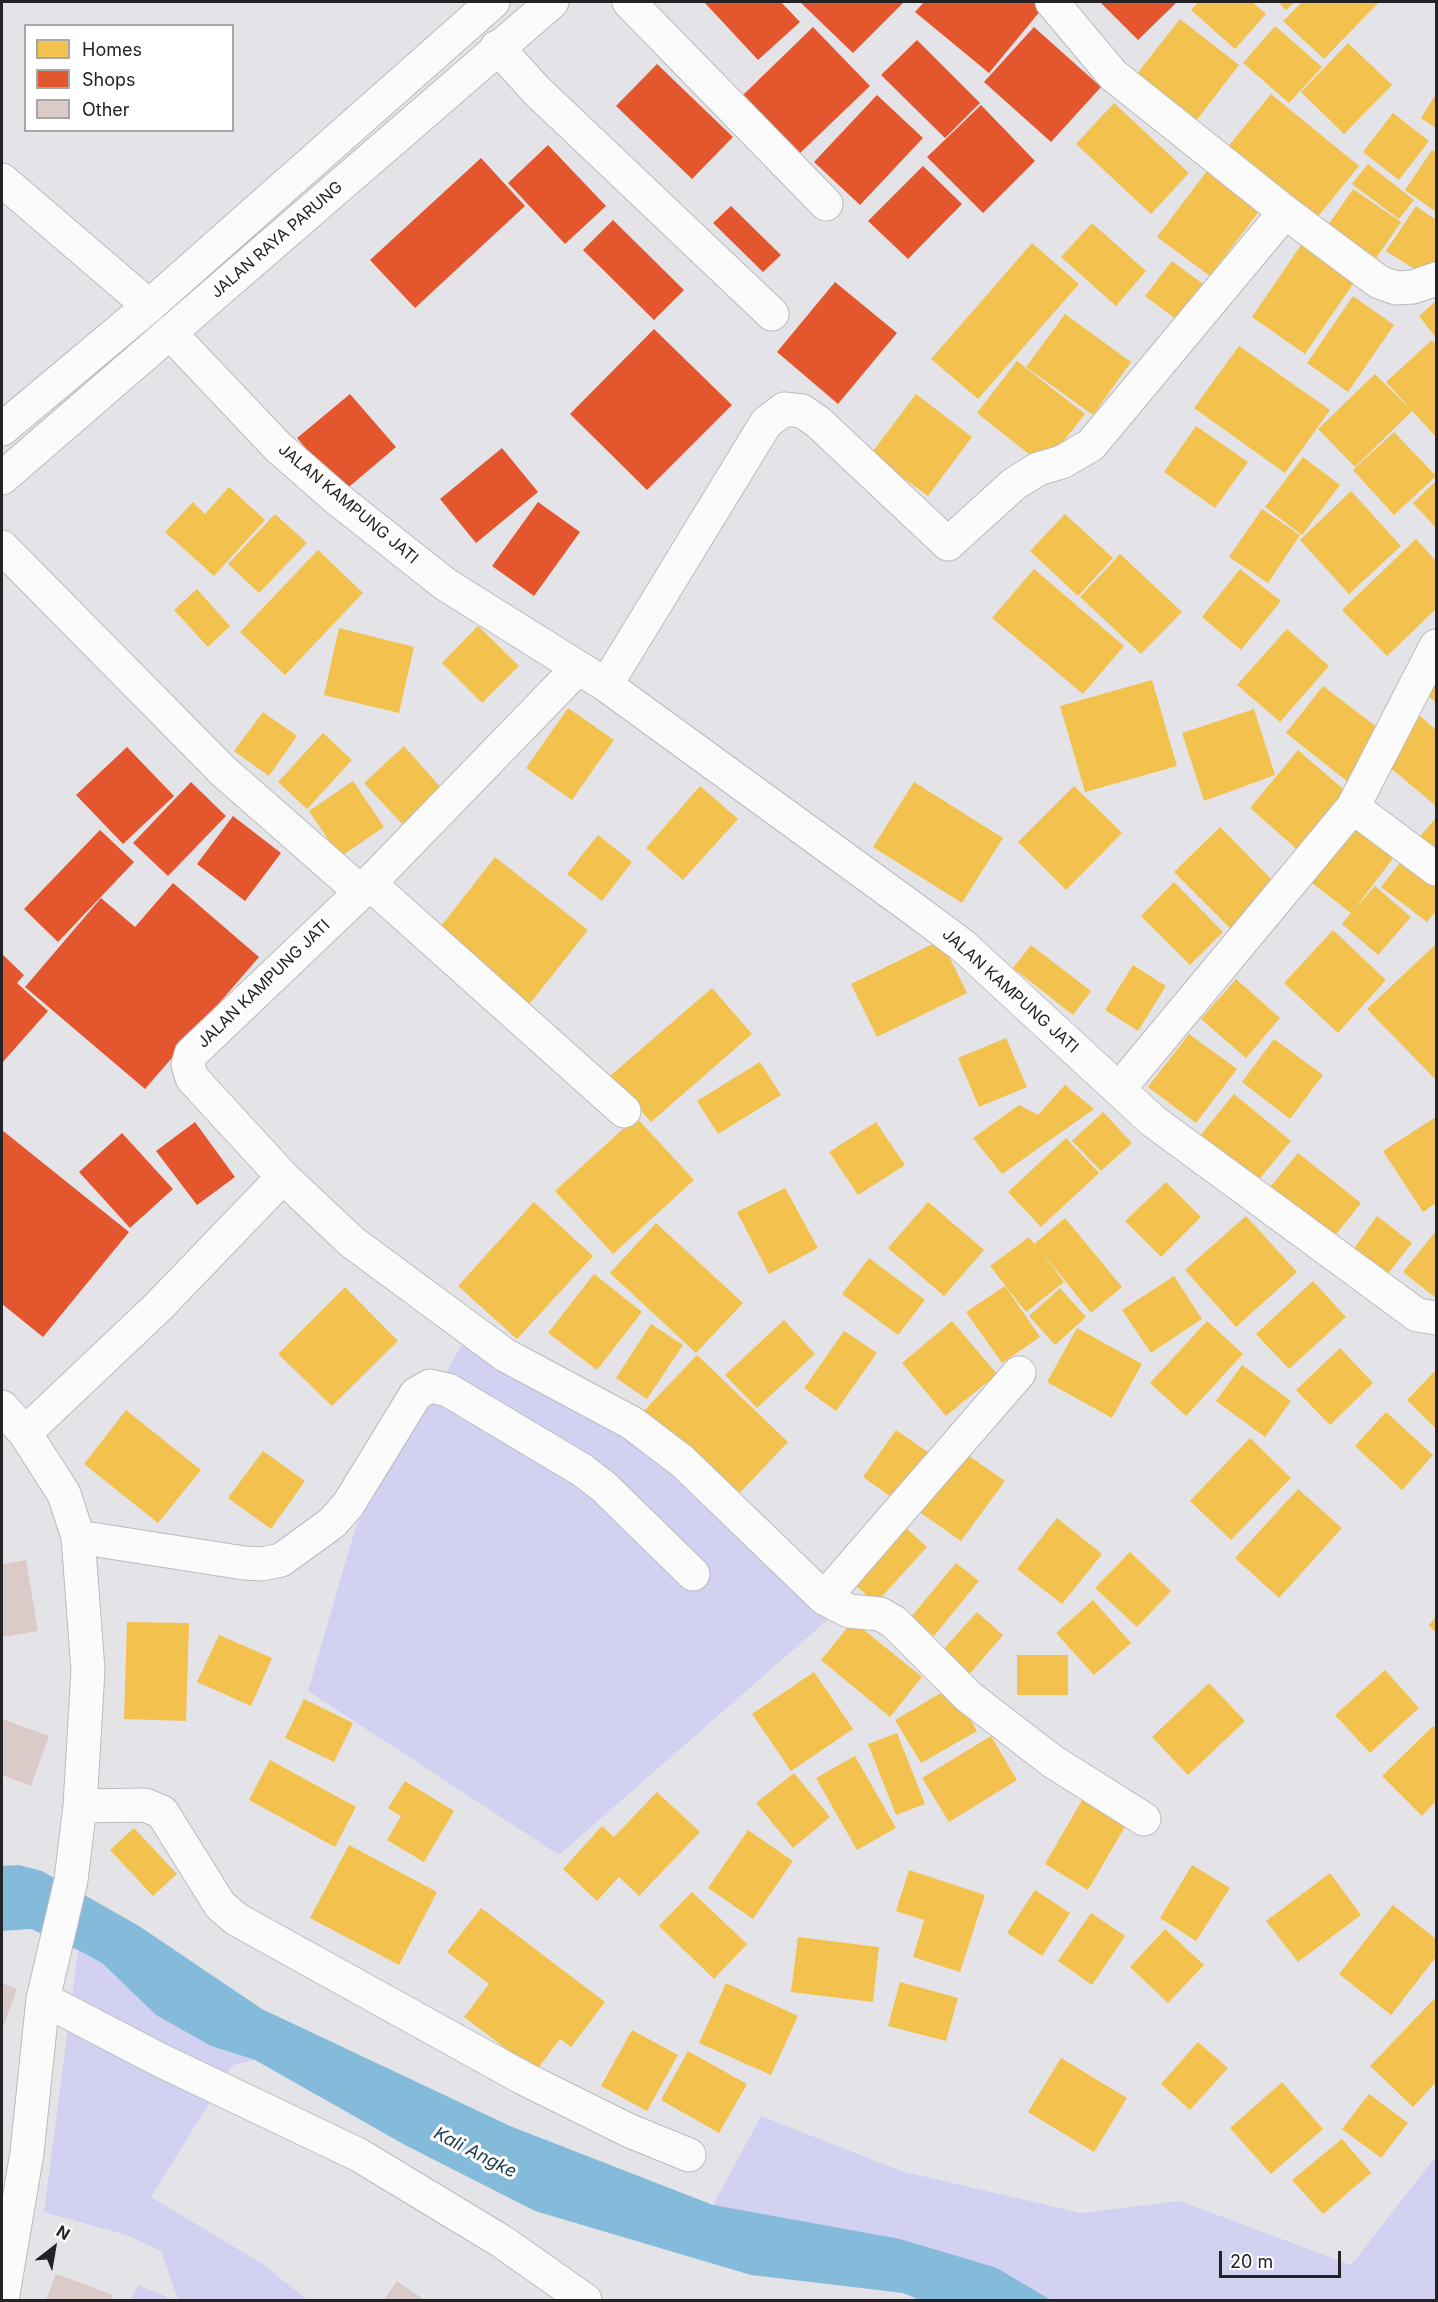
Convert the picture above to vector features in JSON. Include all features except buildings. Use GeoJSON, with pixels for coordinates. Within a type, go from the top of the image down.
{"type":"FeatureCollection","features":[{"type":"Feature","properties":{"kind":"main road"},"geometry":{"type":"LineString","coordinates":[[2,429],[150,306],[493,2]]}},
{"type":"Feature","properties":{"kind":"main road","name":"JALAN RAYA PARUNG"},"geometry":{"type":"LineString","coordinates":[[2,478],[497,47],[552,2]]}},
{"type":"Feature","properties":{"kind":"main road"},"geometry":{"type":"LineString","coordinates":[[629,2],[826,204]]}},
{"type":"Feature","properties":{"kind":"main road"},"geometry":{"type":"LineString","coordinates":[[1052,2],[1113,75],[1285,212],[1379,282],[1396,288],[1437,279]]}},
{"type":"Feature","properties":{"kind":"main road"},"geometry":{"type":"LineString","coordinates":[[497,47],[537,91],[772,314]]}},
{"type":"Feature","properties":{"kind":"main road"},"geometry":{"type":"LineString","coordinates":[[2,180],[150,306]]}},
{"type":"Feature","properties":{"kind":"main road"},"geometry":{"type":"LineString","coordinates":[[606,685],[766,423],[784,409],[802,411],[818,422],[948,544],[1014,484],[1038,469],[1062,462],[1091,445],[1285,212]]}},
{"type":"Feature","properties":{"kind":"main road","name":"JALAN KAMPUNG JATI"},"geometry":{"type":"LineString","coordinates":[[171,333],[278,447],[335,497],[445,584],[577,669],[606,685],[962,945],[1153,1121],[1417,1315],[1437,1318]]}},
{"type":"Feature","properties":{"kind":"main road"},"geometry":{"type":"LineString","coordinates":[[40,397],[63,423]]}},
{"type":"Feature","properties":{"kind":"main road"},"geometry":{"type":"LineString","coordinates":[[2,547],[223,771],[365,888],[624,1112]]}},
{"type":"Feature","properties":{"kind":"main road"},"geometry":{"type":"LineString","coordinates":[[1119,1089],[1353,807],[1437,646]]}},
{"type":"Feature","properties":{"kind":"main road","name":"JALAN KAMPUNG JATI"},"geometry":{"type":"LineString","coordinates":[[577,669],[365,888],[191,1054],[188,1065],[192,1078],[283,1177],[352,1242],[505,1355],[632,1423],[682,1461],[824,1598],[849,1611],[880,1614],[894,1622],[969,1696],[1052,1761],[1144,1819]]}},
{"type":"Feature","properties":{"kind":"main road"},"geometry":{"type":"LineString","coordinates":[[1353,807],[1437,869]]}},
{"type":"Feature","properties":{"kind":"main road"},"geometry":{"type":"LineString","coordinates":[[25,1433],[159,1306],[283,1177]]}},
{"type":"Feature","properties":{"kind":"main road"},"geometry":{"type":"LineString","coordinates":[[824,1598],[1019,1373]]}},
{"type":"Feature","properties":{"kind":"main road"},"geometry":{"type":"LineString","coordinates":[[78,1537],[244,1563],[262,1564],[280,1560],[332,1523],[348,1504],[416,1394],[430,1386],[448,1390],[582,1470],[604,1487],[693,1574]]}},
{"type":"Feature","properties":{"kind":"main road"},"geometry":{"type":"LineString","coordinates":[[2,1407],[25,1433],[64,1494],[78,1537],[88,1670],[80,1806],[71,1880],[43,1999],[27,2153],[2,2301]]}},
{"type":"Feature","properties":{"kind":"main road"},"geometry":{"type":"LineString","coordinates":[[80,1806],[145,1805],[162,1812],[220,1905],[236,1919],[523,2078],[630,2131],[689,2155]]}},
{"type":"Feature","properties":{"kind":"main road"},"geometry":{"type":"LineString","coordinates":[[43,1999],[160,2060],[359,2155],[501,2241],[585,2301]]}},
{"type":"Feature","properties":{"kind":"shaded area"},"geometry":{"type":"Polygon","coordinates":[[[466,1338],[638,1440],[833,1615],[559,1855],[308,1691],[356,1526],[466,1338]]]}},
{"type":"Feature","properties":{"kind":"shaded area"},"geometry":{"type":"Polygon","coordinates":[[[78,1950],[102,1963],[156,2015],[211,2046],[254,2060],[233,2065],[151,2197],[261,2263],[308,2300],[178,2300],[161,2251],[127,2235],[44,2212],[78,1950]]]}},
{"type":"Feature","properties":{"kind":"shaded area"},"geometry":{"type":"Polygon","coordinates":[[[761,2116],[901,2171],[1081,2213],[1180,2201],[1351,2265],[1436,2156],[1436,2300],[1051,2300],[997,2268],[713,2205],[761,2116]]]}},
{"type":"Feature","properties":{"kind":"shaded area"},"geometry":{"type":"Polygon","coordinates":[[[138,2285],[174,2300],[131,2300],[138,2285]]]}},
{"type":"Feature","properties":{"kind":"water","name":"Kali Angke"},"geometry":{"type":"Polygon","coordinates":[[[19,1865],[42,1871],[139,1926],[262,2009],[510,2126],[713,2205],[900,2239],[997,2268],[1051,2300],[920,2300],[903,2293],[751,2275],[535,2211],[405,2145],[255,2060],[211,2046],[156,2015],[102,1963],[78,1950],[31,1929],[2,1931],[2,1866],[19,1865]]]}}]}
